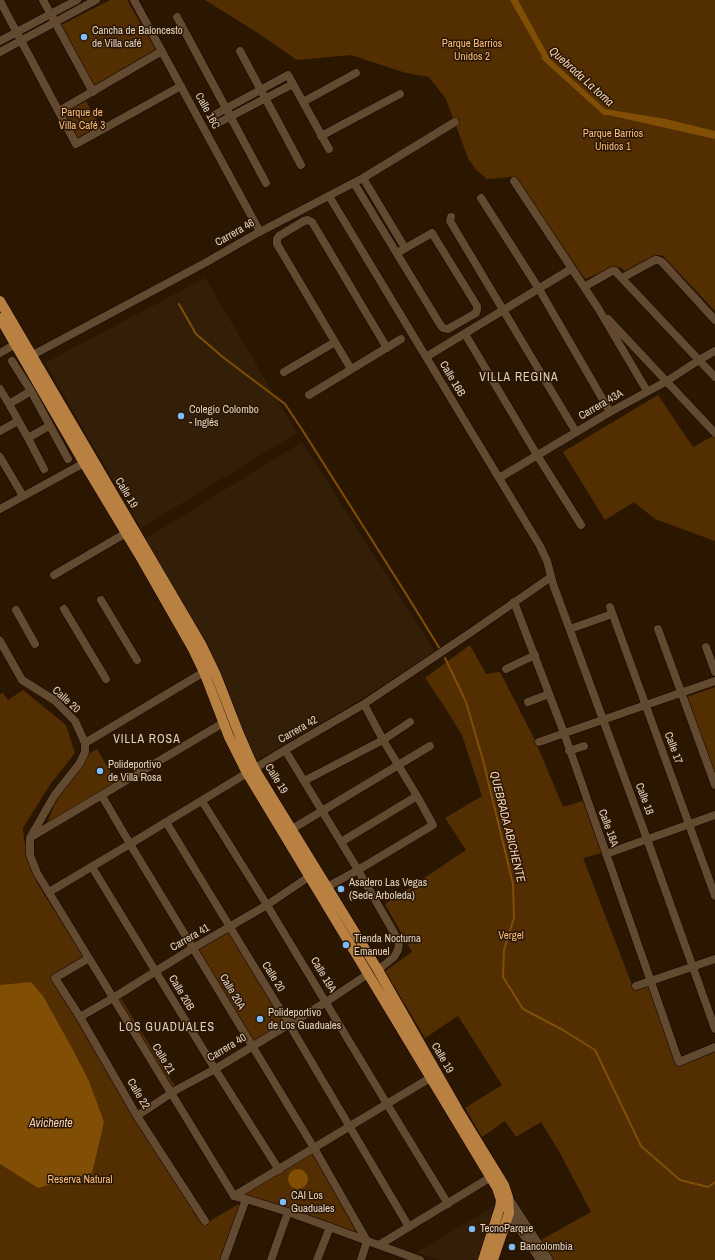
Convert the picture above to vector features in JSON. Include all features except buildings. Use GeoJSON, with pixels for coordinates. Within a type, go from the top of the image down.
{"type":"FeatureCollection","features":[{"type":"Feature","properties":{"kind":"main road","name":"Calle 19"},"geometry":{"type":"LineString","coordinates":[[0,301],[19,342],[201,644],[216,675],[239,734],[251,771],[292,829],[327,886],[430,1078],[504,1198]]}},
{"type":"Feature","properties":{"kind":"main road","name":"Calle 19"},"geometry":{"type":"LineString","coordinates":[[0,318],[19,342]]}},
{"type":"Feature","properties":{"kind":"main road","name":"Calle 19"},"geometry":{"type":"LineString","coordinates":[[28,357],[50,404],[189,643],[204,672],[224,722],[310,876],[373,972],[495,1170],[504,1185],[504,1198]]}},
{"type":"Feature","properties":{"kind":"main road"},"geometry":{"type":"LineString","coordinates":[[493,1260],[509,1213],[504,1198]]}},
{"type":"Feature","properties":{"kind":"main road"},"geometry":{"type":"LineString","coordinates":[[483,1260],[504,1198]]}},
{"type":"Feature","properties":{"kind":"street"},"geometry":{"type":"LineString","coordinates":[[43,0],[93,92]]}},
{"type":"Feature","properties":{"kind":"street"},"geometry":{"type":"LineString","coordinates":[[0,41],[77,0]]}},
{"type":"Feature","properties":{"kind":"street","name":"Calle 16C"},"geometry":{"type":"LineString","coordinates":[[134,0],[260,232]]}},
{"type":"Feature","properties":{"kind":"street"},"geometry":{"type":"LineString","coordinates":[[0,1],[76,144],[181,86]]}},
{"type":"Feature","properties":{"kind":"street"},"geometry":{"type":"LineString","coordinates":[[0,52],[93,1]]}},
{"type":"Feature","properties":{"kind":"street"},"geometry":{"type":"LineString","coordinates":[[177,17],[266,183]]}},
{"type":"Feature","properties":{"kind":"street"},"geometry":{"type":"LineString","coordinates":[[59,111],[162,51]]}},
{"type":"Feature","properties":{"kind":"street"},"geometry":{"type":"LineString","coordinates":[[240,51],[301,165]]}},
{"type":"Feature","properties":{"kind":"street"},"geometry":{"type":"LineString","coordinates":[[303,102],[356,73]]}},
{"type":"Feature","properties":{"kind":"street"},"geometry":{"type":"LineString","coordinates":[[216,114],[288,76],[329,149]]}},
{"type":"Feature","properties":{"kind":"street"},"geometry":{"type":"LineString","coordinates":[[220,122],[292,84]]}},
{"type":"Feature","properties":{"kind":"street"},"geometry":{"type":"LineString","coordinates":[[321,136],[400,94]]}},
{"type":"Feature","properties":{"kind":"street","name":"Carrera 46"},"geometry":{"type":"LineString","coordinates":[[28,357],[354,183],[455,122]]}},
{"type":"Feature","properties":{"kind":"street"},"geometry":{"type":"LineString","coordinates":[[363,178],[405,248]]}},
{"type":"Feature","properties":{"kind":"street"},"geometry":{"type":"LineString","coordinates":[[514,182],[598,308],[648,391]]}},
{"type":"Feature","properties":{"kind":"street"},"geometry":{"type":"LineString","coordinates":[[354,183],[443,328],[448,330],[476,313],[477,306],[432,233],[397,253]]}},
{"type":"Feature","properties":{"kind":"street","name":"Calle 16B"},"geometry":{"type":"LineString","coordinates":[[329,196],[540,546],[547,561],[551,577]]}},
{"type":"Feature","properties":{"kind":"street"},"geometry":{"type":"LineString","coordinates":[[481,198],[538,289],[610,412]]}},
{"type":"Feature","properties":{"kind":"street"},"geometry":{"type":"LineString","coordinates":[[451,218],[450,221],[576,432]]}},
{"type":"Feature","properties":{"kind":"street"},"geometry":{"type":"LineString","coordinates":[[352,369],[278,244],[278,236],[304,221],[308,220],[312,222],[387,348]]}},
{"type":"Feature","properties":{"kind":"street"},"geometry":{"type":"LineString","coordinates":[[622,278],[655,260],[662,262],[715,320]]}},
{"type":"Feature","properties":{"kind":"street"},"geometry":{"type":"LineString","coordinates":[[426,357],[571,269]]}},
{"type":"Feature","properties":{"kind":"street"},"geometry":{"type":"LineString","coordinates":[[584,287],[612,271],[615,271],[715,377]]}},
{"type":"Feature","properties":{"kind":"street"},"geometry":{"type":"LineString","coordinates":[[598,308],[714,433]]}},
{"type":"Feature","properties":{"kind":"street"},"geometry":{"type":"LineString","coordinates":[[465,334],[537,456],[581,525]]}},
{"type":"Feature","properties":{"kind":"street"},"geometry":{"type":"LineString","coordinates":[[309,396],[401,339]]}},
{"type":"Feature","properties":{"kind":"street"},"geometry":{"type":"LineString","coordinates":[[0,353],[19,342]]}},
{"type":"Feature","properties":{"kind":"street"},"geometry":{"type":"LineString","coordinates":[[284,372],[335,342]]}},
{"type":"Feature","properties":{"kind":"street","name":"Carrera 43A"},"geometry":{"type":"LineString","coordinates":[[499,478],[610,412],[667,381],[715,351]]}},
{"type":"Feature","properties":{"kind":"street"},"geometry":{"type":"LineString","coordinates":[[12,361],[31,391],[68,459]]}},
{"type":"Feature","properties":{"kind":"street"},"geometry":{"type":"LineString","coordinates":[[0,389],[44,469]]}},
{"type":"Feature","properties":{"kind":"street"},"geometry":{"type":"LineString","coordinates":[[9,404],[31,391]]}},
{"type":"Feature","properties":{"kind":"street"},"geometry":{"type":"LineString","coordinates":[[40,410],[50,404]]}},
{"type":"Feature","properties":{"kind":"street"},"geometry":{"type":"LineString","coordinates":[[0,431],[18,421]]}},
{"type":"Feature","properties":{"kind":"street"},"geometry":{"type":"LineString","coordinates":[[28,438],[49,426]]}},
{"type":"Feature","properties":{"kind":"street"},"geometry":{"type":"LineString","coordinates":[[0,457],[3,469],[23,496]]}},
{"type":"Feature","properties":{"kind":"street"},"geometry":{"type":"LineString","coordinates":[[0,509],[84,463]]}},
{"type":"Feature","properties":{"kind":"street"},"geometry":{"type":"LineString","coordinates":[[54,575],[126,533]]}},
{"type":"Feature","properties":{"kind":"street","name":"Carrera 42"},"geometry":{"type":"LineString","coordinates":[[49,892],[364,704],[551,577]]}},
{"type":"Feature","properties":{"kind":"street","name":"Calle 18"},"geometry":{"type":"LineString","coordinates":[[551,577],[715,1029]]}},
{"type":"Feature","properties":{"kind":"street"},"geometry":{"type":"LineString","coordinates":[[101,600],[137,660]]}},
{"type":"Feature","properties":{"kind":"street","name":"Calle 18A"},"geometry":{"type":"LineString","coordinates":[[514,602],[564,733],[680,1062],[715,1046]]}},
{"type":"Feature","properties":{"kind":"street"},"geometry":{"type":"LineString","coordinates":[[64,609],[106,679]]}},
{"type":"Feature","properties":{"kind":"street"},"geometry":{"type":"LineString","coordinates":[[16,610],[35,644]]}},
{"type":"Feature","properties":{"kind":"street","name":"Calle 17"},"geometry":{"type":"LineString","coordinates":[[570,630],[611,610],[715,896]]}},
{"type":"Feature","properties":{"kind":"street"},"geometry":{"type":"LineString","coordinates":[[658,629],[715,785]]}},
{"type":"Feature","properties":{"kind":"street","name":"Calle 20"},"geometry":{"type":"LineString","coordinates":[[0,641],[22,680],[54,700],[75,721],[85,743]]}},
{"type":"Feature","properties":{"kind":"street"},"geometry":{"type":"LineString","coordinates":[[706,647],[715,672]]}},
{"type":"Feature","properties":{"kind":"street"},"geometry":{"type":"LineString","coordinates":[[506,669],[535,656]]}},
{"type":"Feature","properties":{"kind":"street"},"geometry":{"type":"LineString","coordinates":[[49,892],[37,873],[30,854],[30,838],[54,796],[80,763],[85,752],[85,743],[204,672]]}},
{"type":"Feature","properties":{"kind":"street"},"geometry":{"type":"LineString","coordinates":[[539,742],[715,681]]}},
{"type":"Feature","properties":{"kind":"street"},"geometry":{"type":"LineString","coordinates":[[528,702],[549,694]]}},
{"type":"Feature","properties":{"kind":"street"},"geometry":{"type":"LineString","coordinates":[[327,886],[358,870],[433,825],[400,765],[383,740],[364,704]]}},
{"type":"Feature","properties":{"kind":"street"},"geometry":{"type":"LineString","coordinates":[[30,838],[224,722]]}},
{"type":"Feature","properties":{"kind":"street"},"geometry":{"type":"LineString","coordinates":[[304,781],[383,740],[410,722]]}},
{"type":"Feature","properties":{"kind":"street"},"geometry":{"type":"LineString","coordinates":[[292,829],[430,746]]}},
{"type":"Feature","properties":{"kind":"street"},"geometry":{"type":"LineString","coordinates":[[570,751],[584,746]]}},
{"type":"Feature","properties":{"kind":"street"},"geometry":{"type":"LineString","coordinates":[[285,750],[358,870]]}},
{"type":"Feature","properties":{"kind":"street","name":"Calle 20A"},"geometry":{"type":"LineString","coordinates":[[102,796],[314,1148],[367,1241]]}},
{"type":"Feature","properties":{"kind":"street"},"geometry":{"type":"LineString","coordinates":[[341,842],[417,796]]}},
{"type":"Feature","properties":{"kind":"street","name":"Calle 19A"},"geometry":{"type":"LineString","coordinates":[[202,801],[268,905],[448,1204]]}},
{"type":"Feature","properties":{"kind":"street"},"geometry":{"type":"LineString","coordinates":[[606,854],[715,816]]}},
{"type":"Feature","properties":{"kind":"street","name":"Calle 20"},"geometry":{"type":"LineString","coordinates":[[166,822],[409,1227]]}},
{"type":"Feature","properties":{"kind":"street","name":"Calle 20B"},"geometry":{"type":"LineString","coordinates":[[92,867],[215,1069],[279,1170]]}},
{"type":"Feature","properties":{"kind":"street","name":"Carrera 40"},"geometry":{"type":"LineString","coordinates":[[137,1116],[171,1094],[326,1002],[394,958],[398,950],[399,943],[397,938],[358,870]]}},
{"type":"Feature","properties":{"kind":"street","name":"Carrera 41"},"geometry":{"type":"LineString","coordinates":[[80,1017],[193,948],[268,905],[310,876]]}},
{"type":"Feature","properties":{"kind":"street","name":"Calle 21"},"geometry":{"type":"LineString","coordinates":[[49,892],[234,1196]]}},
{"type":"Feature","properties":{"kind":"street","name":"Calle 22"},"geometry":{"type":"LineString","coordinates":[[89,958],[55,978],[80,1017],[137,1116],[205,1221]]}},
{"type":"Feature","properties":{"kind":"street"},"geometry":{"type":"LineString","coordinates":[[636,986],[715,959]]}},
{"type":"Feature","properties":{"kind":"street"},"geometry":{"type":"LineString","coordinates":[[234,1196],[430,1078]]}},
{"type":"Feature","properties":{"kind":"street"},"geometry":{"type":"LineString","coordinates":[[379,1245],[491,1177]]}},
{"type":"Feature","properties":{"kind":"street"},"geometry":{"type":"LineString","coordinates":[[234,1196],[288,1212],[416,1259]]}},
{"type":"Feature","properties":{"kind":"street","name":"Calle 19"},"geometry":{"type":"LineString","coordinates":[[504,1198],[549,1260]]}},
{"type":"Feature","properties":{"kind":"street"},"geometry":{"type":"LineString","coordinates":[[224,1260],[246,1199]]}},
{"type":"Feature","properties":{"kind":"street"},"geometry":{"type":"LineString","coordinates":[[272,1260],[288,1212]]}},
{"type":"Feature","properties":{"kind":"street"},"geometry":{"type":"LineString","coordinates":[[509,1213],[540,1260]]}},
{"type":"Feature","properties":{"kind":"street"},"geometry":{"type":"LineString","coordinates":[[317,1260],[330,1227]]}},
{"type":"Feature","properties":{"kind":"street"},"geometry":{"type":"LineString","coordinates":[[361,1260],[367,1241]]}},
{"type":"Feature","properties":{"kind":"shaded area","name":"Colegio Colombo - Inglés"},"geometry":{"type":"Polygon","coordinates":[[[205,278],[297,433],[141,528],[45,363],[205,278]]]}},
{"type":"Feature","properties":{"kind":"shaded area"},"geometry":{"type":"Polygon","coordinates":[[[302,442],[435,652],[360,700],[257,760],[242,729],[207,643],[145,539],[302,442]]]}},
{"type":"Feature","properties":{"kind":"shaded area","name":"TecnoParque"},"geometry":{"type":"Polygon","coordinates":[[[495,1205],[478,1260],[438,1260],[417,1252],[495,1205]]]}},
{"type":"Feature","properties":{"kind":"green space"},"geometry":{"type":"Polygon","coordinates":[[[110,0],[127,0],[156,50],[94,86],[61,25],[110,0]]]}},
{"type":"Feature","properties":{"kind":"green space","name":"Parque Barrios Unidos 1"},"geometry":{"type":"Polygon","coordinates":[[[205,0],[715,0],[715,311],[663,256],[658,255],[625,271],[620,267],[616,267],[585,279],[517,181],[512,177],[487,179],[476,170],[468,158],[446,99],[429,77],[406,73],[351,55],[297,60],[261,35],[205,0]]]}},
{"type":"Feature","properties":{"kind":"green space","name":"Parque de Villa Café 3"},"geometry":{"type":"Polygon","coordinates":[[[86,101],[100,126],[77,138],[64,113],[86,101]]]}},
{"type":"Feature","properties":{"kind":"green space"},"geometry":{"type":"Polygon","coordinates":[[[658,395],[693,447],[715,435],[715,541],[655,519],[634,502],[605,520],[563,452],[658,395]]]}},
{"type":"Feature","properties":{"kind":"green space","name":"Vergel"},"geometry":{"type":"Polygon","coordinates":[[[470,645],[486,674],[500,672],[535,740],[563,807],[583,801],[602,853],[583,858],[634,990],[650,984],[678,1063],[715,1050],[715,1260],[554,1260],[539,1241],[591,1212],[560,1153],[541,1122],[516,1137],[505,1121],[482,1137],[465,1108],[502,1085],[458,1016],[425,1038],[385,971],[412,952],[385,904],[466,850],[445,818],[482,796],[462,735],[425,678],[470,645]]]}},
{"type":"Feature","properties":{"kind":"green space"},"geometry":{"type":"Polygon","coordinates":[[[715,687],[715,773],[687,697],[715,687]]]}},
{"type":"Feature","properties":{"kind":"green space","name":"Reserva Natural"},"geometry":{"type":"Polygon","coordinates":[[[23,690],[66,725],[75,753],[49,786],[23,828],[24,839],[37,883],[83,956],[50,978],[107,1067],[136,1120],[203,1225],[244,1201],[222,1260],[0,1260],[0,694],[3,693],[8,700],[23,690]]]}},
{"type":"Feature","properties":{"kind":"green space"},"geometry":{"type":"Polygon","coordinates":[[[97,749],[117,783],[47,824],[54,805],[62,791],[88,754],[97,749]]]}},
{"type":"Feature","properties":{"kind":"green space"},"geometry":{"type":"Polygon","coordinates":[[[229,931],[287,1022],[252,1044],[197,950],[229,931]]]}},
{"type":"Feature","properties":{"kind":"green space"},"geometry":{"type":"Polygon","coordinates":[[[120,997],[176,1088],[171,1090],[117,1000],[120,997]]]}},
{"type":"Feature","properties":{"kind":"green space"},"geometry":{"type":"Polygon","coordinates":[[[312,1152],[358,1234],[243,1195],[312,1152]]]}},
{"type":"Feature","properties":{"kind":"water"},"geometry":{"type":"Polygon","coordinates":[[[510,0],[518,0],[550,59],[605,109],[666,119],[715,131],[715,139],[604,114],[543,58],[510,0]]]}},
{"type":"Feature","properties":{"kind":"water","name":"Avichente"},"geometry":{"type":"Polygon","coordinates":[[[31,982],[43,996],[72,1048],[89,1081],[104,1122],[92,1173],[38,1188],[0,1164],[0,985],[31,982]]]}},
{"type":"Feature","properties":{"kind":"water"},"geometry":{"type":"Polygon","coordinates":[[[298,1169],[305,1172],[308,1179],[305,1186],[298,1189],[291,1186],[288,1179],[291,1172],[298,1169]]]}},
{"type":"Feature","properties":{"kind":"waterway","name":"Quebrada La toma"},"geometry":{"type":"LineString","coordinates":[[542,58],[604,114],[606,114]]}},
{"type":"Feature","properties":{"kind":"waterway"},"geometry":{"type":"LineString","coordinates":[[179,304],[196,334],[224,358],[285,404],[440,649]]}},
{"type":"Feature","properties":{"kind":"waterway","name":"QUEBRADA ABICHENTE"},"geometry":{"type":"LineString","coordinates":[[445,658],[466,702],[483,760],[513,884],[514,918],[504,950],[503,977],[523,1009],[563,1030],[595,1050],[641,1146],[680,1180],[708,1187],[715,1182]]}},
{"type":"Feature","properties":{"kind":"place","name":"Cancha de Baloncesto de Villa café"},"geometry":{"type":"Point","coordinates":[84,37]}},
{"type":"Feature","properties":{"kind":"place","name":"Colegio Colombo - Inglés"},"geometry":{"type":"Point","coordinates":[181,416]}},
{"type":"Feature","properties":{"kind":"place","name":"Polideportivo de Villa Rosa"},"geometry":{"type":"Point","coordinates":[100,771]}},
{"type":"Feature","properties":{"kind":"place","name":"Asadero Las Vegas (Sede Arboleda)"},"geometry":{"type":"Point","coordinates":[341,889]}},
{"type":"Feature","properties":{"kind":"place","name":"Tienda Nocturna Emanuel"},"geometry":{"type":"Point","coordinates":[346,945]}},
{"type":"Feature","properties":{"kind":"place","name":"Polideportivo de Los Guaduales"},"geometry":{"type":"Point","coordinates":[260,1019]}},
{"type":"Feature","properties":{"kind":"place","name":"CAI Los Guaduales"},"geometry":{"type":"Point","coordinates":[283,1202]}},
{"type":"Feature","properties":{"kind":"place","name":"TecnoParque"},"geometry":{"type":"Point","coordinates":[472,1229]}},
{"type":"Feature","properties":{"kind":"place","name":"Bancolombia"},"geometry":{"type":"Point","coordinates":[512,1247]}},
{"type":"Feature","properties":{"kind":"district","name":"VILLA REGINA"},"geometry":{"type":"Point","coordinates":[519,378]}},
{"type":"Feature","properties":{"kind":"district","name":"VILLA ROSA"},"geometry":{"type":"Point","coordinates":[147,740]}},
{"type":"Feature","properties":{"kind":"district","name":"LOS GUADUALES"},"geometry":{"type":"Point","coordinates":[167,1028]}},
{"type":"Feature","properties":{"kind":"park label","name":"Parque Barrios Unidos 2"},"geometry":{"type":"Point","coordinates":[472,50]}}]}
